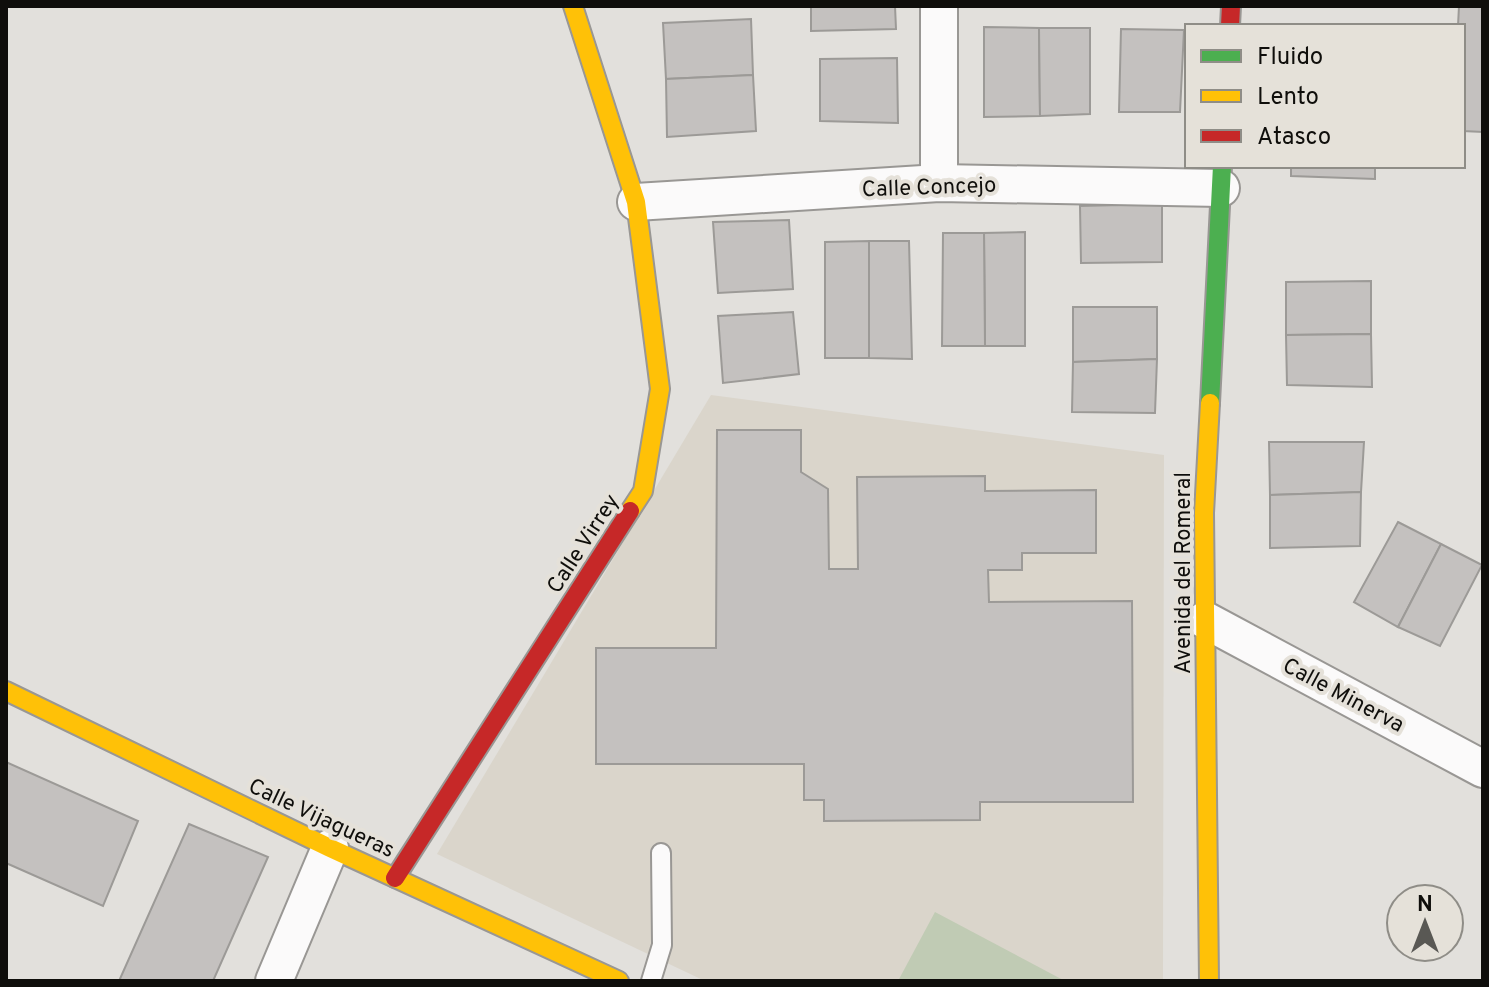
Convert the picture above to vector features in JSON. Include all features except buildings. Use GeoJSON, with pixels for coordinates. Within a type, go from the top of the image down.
{"type":"FeatureCollection","features":[{"type":"Feature","properties":{"kind":"street","name":"Calle Virrey"},"geometry":{"type":"LineString","coordinates":[[395,878],[643,491],[660,389],[636,202],[573,6]]}},
{"type":"Feature","properties":{"kind":"street"},"geometry":{"type":"LineString","coordinates":[[939,6],[939,183]]}},
{"type":"Feature","properties":{"kind":"street","name":"Calle Concejo"},"geometry":{"type":"LineString","coordinates":[[636,202],[939,183],[1222,177]]}},
{"type":"Feature","properties":{"kind":"street","name":"Avenida del Romeral"},"geometry":{"type":"LineString","coordinates":[[1209,981],[1204,513],[1222,177]]}},
{"type":"Feature","properties":{"kind":"street","name":"Calle Minerva"},"geometry":{"type":"LineString","coordinates":[[1205,620],[1483,769]]}},
{"type":"Feature","properties":{"kind":"street","name":"Calle Vijagueras"},"geometry":{"type":"LineString","coordinates":[[6,691],[330,848],[619,981]]}},
{"type":"Feature","properties":{"kind":"street"},"geometry":{"type":"LineString","coordinates":[[274,981],[330,848]]}},
{"type":"Feature","properties":{"kind":"lane"},"geometry":{"type":"LineString","coordinates":[[651,981],[662,945],[661,853]]}},
{"type":"Feature","properties":{"kind":"shaded area"},"geometry":{"type":"Polygon","coordinates":[[[711,395],[1164,455],[1163,981],[705,981],[437,854],[711,395]]]}},
{"type":"Feature","properties":{"kind":"green space"},"geometry":{"type":"Polygon","coordinates":[[[935,912],[1065,981],[898,981],[935,912]]]}},
{"type":"Feature","properties":{"kind":"traffic: fast"},"geometry":{"type":"LineString","coordinates":[[1210,403],[1222,168]]}},
{"type":"Feature","properties":{"kind":"traffic: slow"},"geometry":{"type":"LineString","coordinates":[[573,6],[636,202],[660,389],[643,491],[630,511]]}},
{"type":"Feature","properties":{"kind":"traffic: slow"},"geometry":{"type":"LineString","coordinates":[[1209,981],[1204,513],[1210,403]]}},
{"type":"Feature","properties":{"kind":"traffic: slow"},"geometry":{"type":"LineString","coordinates":[[6,691],[330,848],[619,981]]}},
{"type":"Feature","properties":{"kind":"traffic: jam"},"geometry":{"type":"LineString","coordinates":[[1230,24],[1231,6]]}},
{"type":"Feature","properties":{"kind":"traffic: jam"},"geometry":{"type":"LineString","coordinates":[[395,878],[630,511]]}}]}
